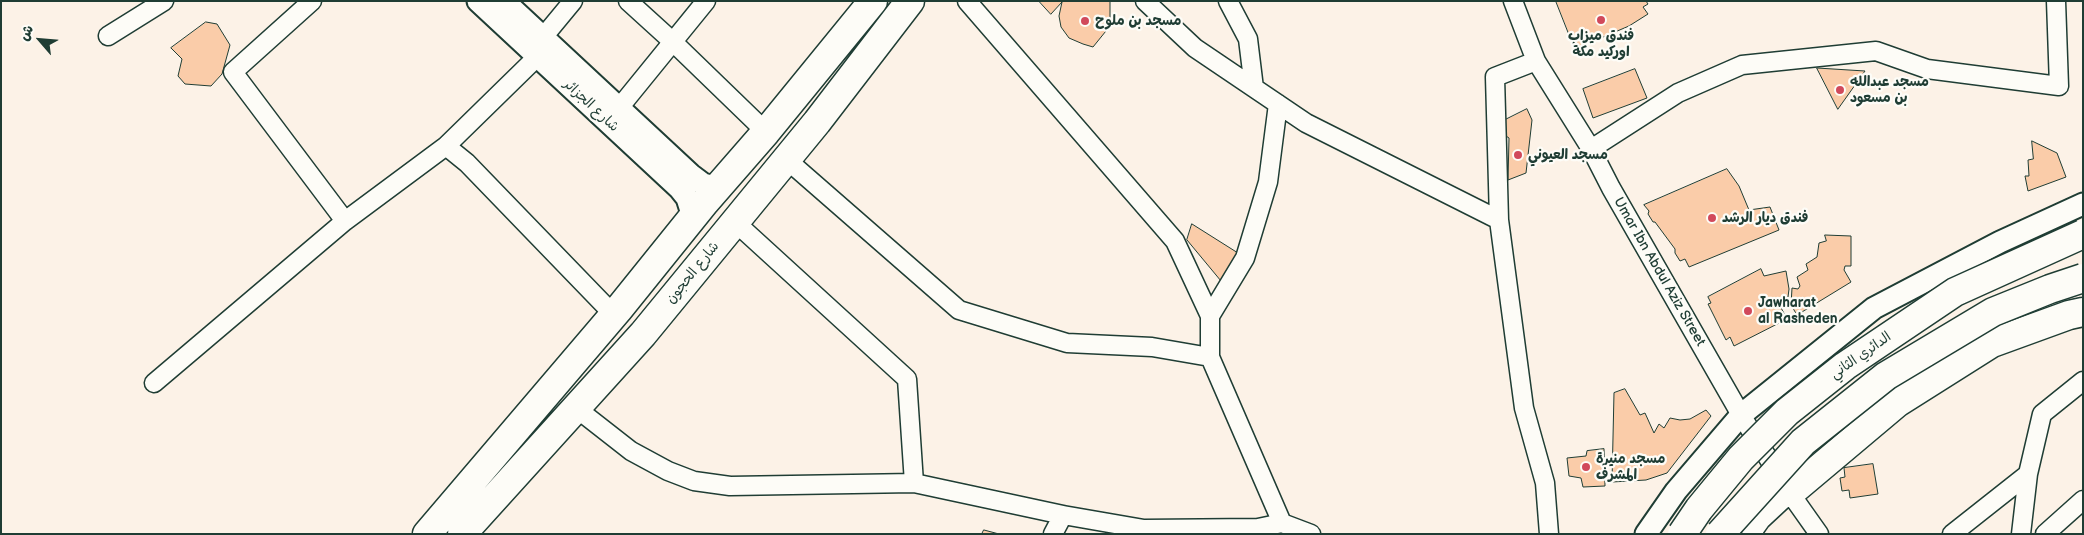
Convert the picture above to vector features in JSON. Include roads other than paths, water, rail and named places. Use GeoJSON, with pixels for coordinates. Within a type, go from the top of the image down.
{"type":"FeatureCollection","features":[{"type":"Feature","properties":{"kind":"main road","name":"شارع الحجون"},"geometry":{"type":"LineString","coordinates":[[462,534],[643,334],[786,160],[910,1]]}},
{"type":"Feature","properties":{"kind":"main road"},"geometry":{"type":"LineString","coordinates":[[427,534],[614,315],[693,217],[766,132],[866,4]]}},
{"type":"Feature","properties":{"kind":"main road","name":"الدائري الثاني"},"geometry":{"type":"LineString","coordinates":[[1682,534],[1698,509],[1741,458],[1787,412],[1845,366],[1955,292],[2083,234]]}},
{"type":"Feature","properties":{"kind":"main road"},"geometry":{"type":"LineString","coordinates":[[1720,534],[1803,442],[1886,376],[1993,312],[2050,288],[2083,278]]}},
{"type":"Feature","properties":{"kind":"main road"},"geometry":{"type":"LineString","coordinates":[[1790,493],[1897,403],[1992,343],[2069,315],[2083,312]]}},
{"type":"Feature","properties":{"kind":"street"},"geometry":{"type":"LineString","coordinates":[[108,36],[164,1]]}},
{"type":"Feature","properties":{"kind":"street"},"geometry":{"type":"LineString","coordinates":[[312,1],[233,72],[345,221]]}},
{"type":"Feature","properties":{"kind":"street","name":"شارع الجزائر"},"geometry":{"type":"LineString","coordinates":[[478,1],[537,48],[619,108],[697,180],[710,187],[718,188]]}},
{"type":"Feature","properties":{"kind":"street","name":"شارع الجزائر"},"geometry":{"type":"LineString","coordinates":[[504,1],[537,48],[684,193],[691,207],[693,217]]}},
{"type":"Feature","properties":{"kind":"street"},"geometry":{"type":"LineString","coordinates":[[154,383],[345,221],[446,146],[537,48],[573,1]]}},
{"type":"Feature","properties":{"kind":"street"},"geometry":{"type":"LineString","coordinates":[[628,1],[766,132]]}},
{"type":"Feature","properties":{"kind":"street"},"geometry":{"type":"LineString","coordinates":[[619,108],[706,1]]}},
{"type":"Feature","properties":{"kind":"street"},"geometry":{"type":"LineString","coordinates":[[967,1],[1175,241],[1210,316],[1210,357],[1282,523]]}},
{"type":"Feature","properties":{"kind":"street"},"geometry":{"type":"LineString","coordinates":[[1145,1],[1195,48],[1306,123],[1499,220]]}},
{"type":"Feature","properties":{"kind":"street"},"geometry":{"type":"LineString","coordinates":[[1228,1],[1248,39],[1254,88]]}},
{"type":"Feature","properties":{"kind":"street","name":"Umar Ibn Abdul Aziz Street"},"geometry":{"type":"LineString","coordinates":[[1512,1],[1536,61],[1591,149],[1611,188],[1741,415],[1790,493],[1819,534]]}},
{"type":"Feature","properties":{"kind":"street"},"geometry":{"type":"LineString","coordinates":[[1591,149],[1678,93],[1742,65],[1876,51],[1927,69],[2059,86],[2056,1]]}},
{"type":"Feature","properties":{"kind":"street"},"geometry":{"type":"LineString","coordinates":[[1536,61],[1495,77],[1499,220],[1524,408],[1545,483],[1549,534]]}},
{"type":"Feature","properties":{"kind":"street"},"geometry":{"type":"LineString","coordinates":[[1210,316],[1245,258],[1268,182],[1278,104]]}},
{"type":"Feature","properties":{"kind":"street"},"geometry":{"type":"LineString","coordinates":[[446,146],[467,163],[614,315]]}},
{"type":"Feature","properties":{"kind":"street"},"geometry":{"type":"LineString","coordinates":[[786,160],[959,310],[1067,343],[1152,347],[1210,357]]}},
{"type":"Feature","properties":{"kind":"street"},"geometry":{"type":"LineString","coordinates":[[1646,534],[1676,491],[1741,415],[1874,308],[2000,242],[2083,204]]}},
{"type":"Feature","properties":{"kind":"street"},"geometry":{"type":"LineString","coordinates":[[735,222],[907,379],[914,484]]}},
{"type":"Feature","properties":{"kind":"street"},"geometry":{"type":"LineString","coordinates":[[2021,534],[2028,474],[2042,414],[2083,381]]}},
{"type":"Feature","properties":{"kind":"street"},"geometry":{"type":"LineString","coordinates":[[576,408],[631,451],[668,471],[694,481],[730,486],[914,484],[1063,515],[1144,528],[1257,531],[1282,523],[1311,534]]}},
{"type":"Feature","properties":{"kind":"street"},"geometry":{"type":"LineString","coordinates":[[1952,534],[2028,474]]}},
{"type":"Feature","properties":{"kind":"street"},"geometry":{"type":"LineString","coordinates":[[1751,534],[1761,520],[1790,493]]}},
{"type":"Feature","properties":{"kind":"street"},"geometry":{"type":"LineString","coordinates":[[2045,534],[2063,528],[2083,500]]}},
{"type":"Feature","properties":{"kind":"street"},"geometry":{"type":"LineString","coordinates":[[1053,534],[1063,515]]}},
{"type":"Feature","properties":{"kind":"place","name":"فندق ميزاب اوركيد مكة"},"geometry":{"type":"Point","coordinates":[1601,20]}},
{"type":"Feature","properties":{"kind":"place","name":"مسجد بن ملوح"},"geometry":{"type":"Point","coordinates":[1085,21]}},
{"type":"Feature","properties":{"kind":"place","name":"مسجد عبدالله بن مسعود"},"geometry":{"type":"Point","coordinates":[1840,90]}},
{"type":"Feature","properties":{"kind":"place","name":"مسجد العيوني"},"geometry":{"type":"Point","coordinates":[1518,155]}},
{"type":"Feature","properties":{"kind":"place","name":"فندق ديار الرشد"},"geometry":{"type":"Point","coordinates":[1712,218]}},
{"type":"Feature","properties":{"kind":"place","name":"Jawharat al Rasheden"},"geometry":{"type":"Point","coordinates":[1748,311]}},
{"type":"Feature","properties":{"kind":"place","name":"مسجد منيرة المشرف"},"geometry":{"type":"Point","coordinates":[1586,467]}}]}
